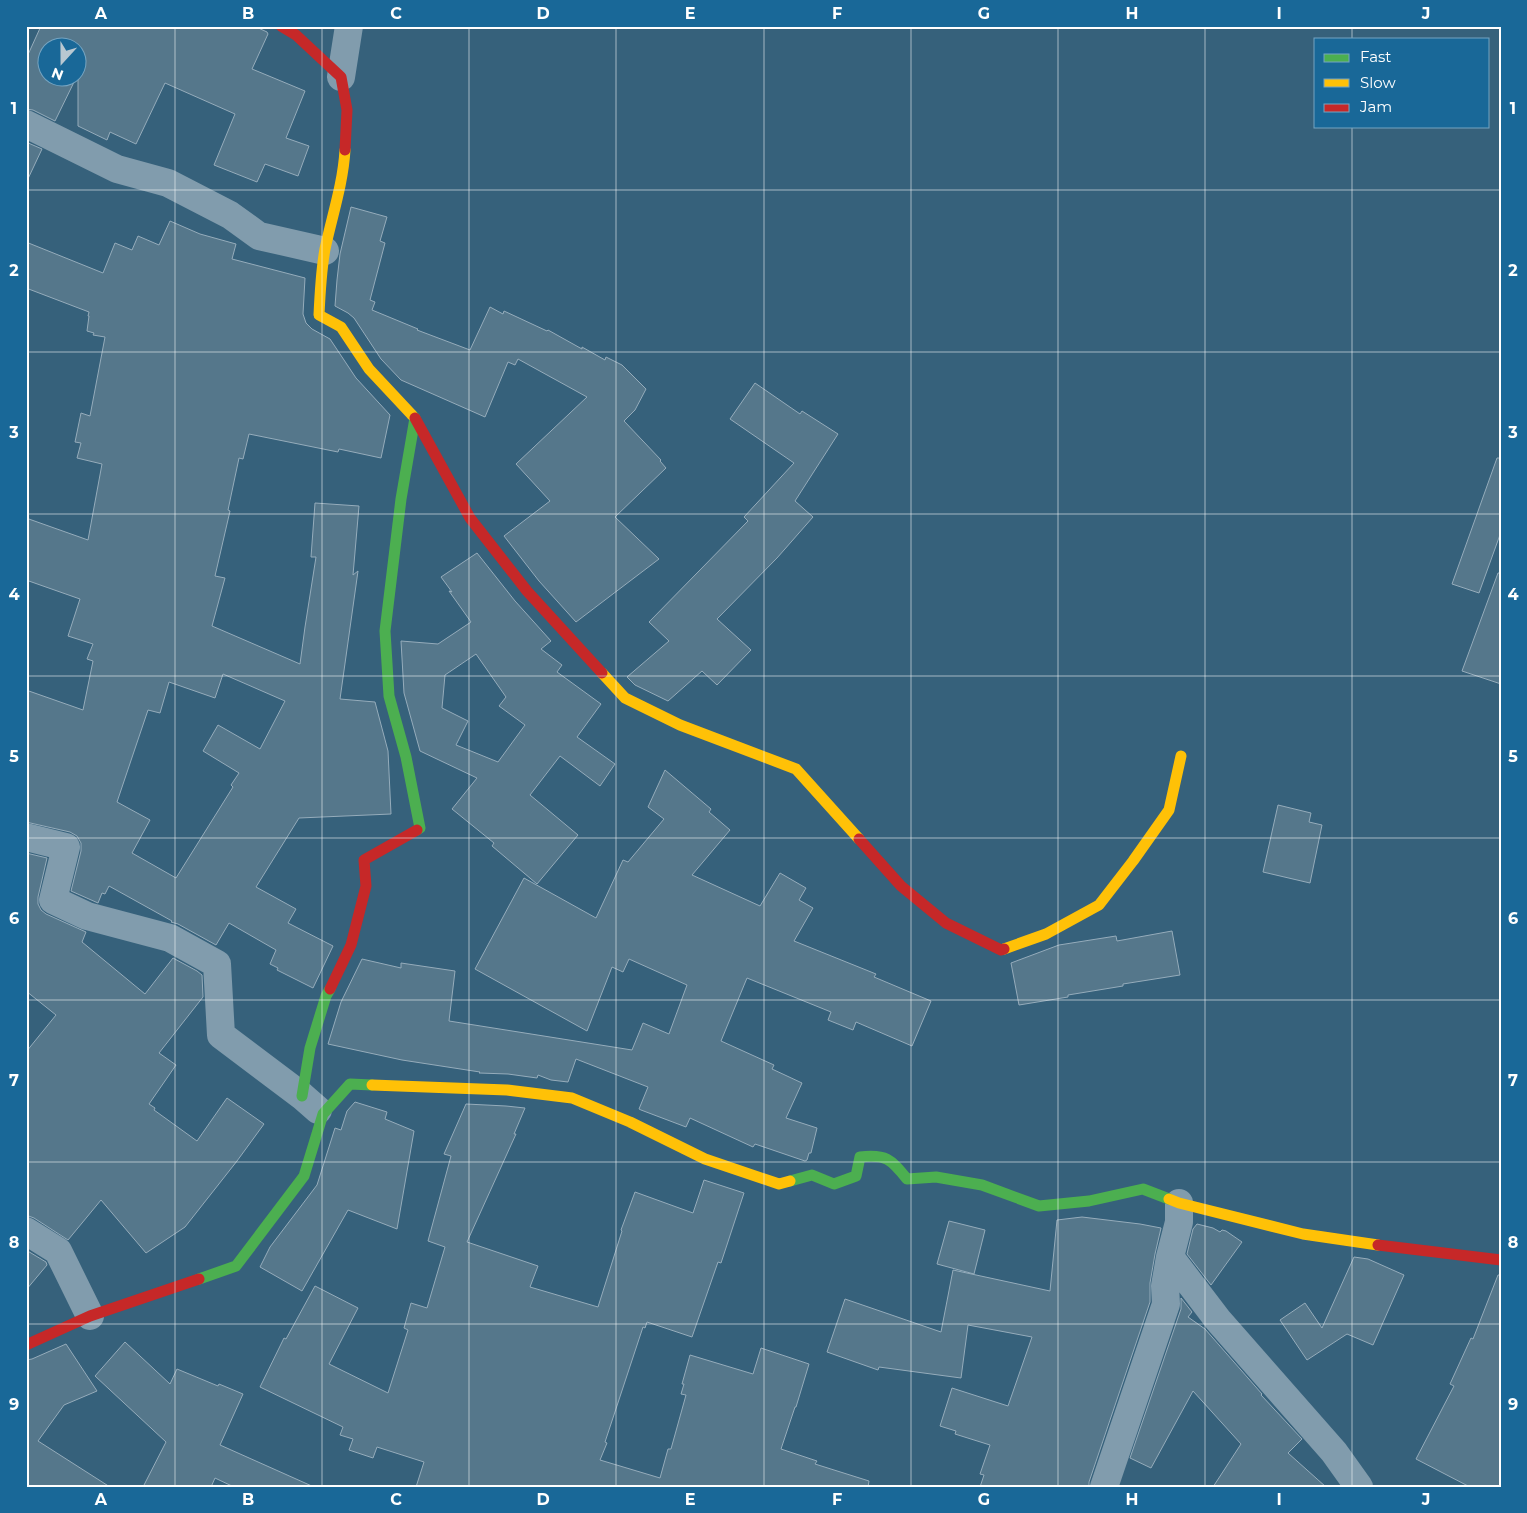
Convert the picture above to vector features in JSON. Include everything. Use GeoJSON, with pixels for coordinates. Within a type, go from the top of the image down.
{"type":"FeatureCollection","features":[{"type":"Feature","properties":{"kind":"street"},"geometry":{"type":"LineString","coordinates":[[281,26],[296,36],[342,77]]}},
{"type":"Feature","properties":{"kind":"street"},"geometry":{"type":"LineString","coordinates":[[349,26],[342,77],[347,110],[344,169],[325,251],[319,315],[341,327],[369,369],[415,418],[470,518],[527,590],[625,698],[680,725],[796,769],[901,886],[946,923],[1001,950],[1046,934],[1099,905],[1133,862],[1169,810],[1182,756]]}},
{"type":"Feature","properties":{"kind":"street"},"geometry":{"type":"LineString","coordinates":[[26,124],[118,169],[168,183],[230,215],[259,236],[325,251]]}},
{"type":"Feature","properties":{"kind":"street"},"geometry":{"type":"LineString","coordinates":[[302,1096],[310,1048],[326,996],[351,945],[366,886],[364,860],[420,828],[406,757],[389,696],[385,631],[400,499],[415,418]]}},
{"type":"Feature","properties":{"kind":"street"},"geometry":{"type":"LineString","coordinates":[[26,838],[66,847],[53,900],[87,916],[170,938],[217,964],[221,1035],[324,1114]]}},
{"type":"Feature","properties":{"kind":"street"},"geometry":{"type":"LineString","coordinates":[[26,1345],[90,1316],[236,1266],[304,1176],[324,1114],[350,1084],[507,1090],[572,1098],[630,1122],[705,1159],[779,1184],[812,1175],[834,1184],[856,1176],[860,1157],[878,1154],[892,1160],[907,1178],[936,1177],[982,1185],[1038,1206],[1089,1201],[1143,1188],[1179,1203],[1303,1234],[1501,1260]]}},
{"type":"Feature","properties":{"kind":"street"},"geometry":{"type":"LineString","coordinates":[[1104,1487],[1166,1304],[1165,1286],[1170,1257],[1180,1222],[1179,1203]]}},
{"type":"Feature","properties":{"kind":"street"},"geometry":{"type":"LineString","coordinates":[[26,1231],[58,1251],[90,1316]]}},
{"type":"Feature","properties":{"kind":"street"},"geometry":{"type":"LineString","coordinates":[[1170,1257],[1218,1320],[1334,1452],[1359,1487]]}},
{"type":"Feature","properties":{"kind":"building"},"geometry":{"type":"Polygon","coordinates":[[[41,26],[254,26],[268,34],[252,69],[305,91],[286,138],[309,146],[298,176],[265,164],[257,182],[214,165],[235,114],[165,83],[136,144],[110,132],[107,140],[78,126],[78,88],[88,88],[88,38],[38,38],[38,88],[71,88],[55,121],[33,110],[26,109],[26,59],[41,26]]]}},
{"type":"Feature","properties":{"kind":"building"},"geometry":{"type":"Polygon","coordinates":[[[26,142],[42,149],[26,183],[26,142]]]}},
{"type":"Feature","properties":{"kind":"building"},"geometry":{"type":"Polygon","coordinates":[[[351,207],[387,217],[380,241],[385,243],[370,300],[375,302],[372,310],[417,330],[470,350],[490,307],[503,314],[504,311],[548,330],[605,360],[606,357],[622,365],[646,389],[635,410],[624,421],[661,460],[666,468],[615,517],[659,559],[576,622],[539,581],[504,536],[550,501],[516,464],[587,397],[518,359],[515,365],[508,362],[485,417],[401,380],[381,359],[354,318],[335,306],[340,254],[351,207]]]}},
{"type":"Feature","properties":{"kind":"building"},"geometry":{"type":"Polygon","coordinates":[[[170,221],[200,234],[236,244],[232,259],[305,278],[303,314],[306,323],[312,329],[330,339],[356,378],[390,415],[381,458],[339,449],[338,452],[249,434],[243,459],[239,458],[228,510],[230,511],[215,576],[225,578],[212,626],[300,664],[316,557],[311,557],[315,503],[359,506],[353,575],[358,571],[340,699],[375,702],[388,751],[391,814],[299,818],[256,887],[296,909],[288,923],[333,946],[313,988],[277,970],[278,968],[270,964],[276,950],[229,923],[216,945],[171,922],[109,886],[105,894],[102,893],[98,903],[71,891],[81,851],[81,843],[77,836],[70,832],[26,822],[26,690],[83,710],[93,661],[87,659],[93,644],[68,636],[80,599],[26,580],[26,518],[88,540],[102,464],[77,458],[81,443],[75,442],[81,413],[90,416],[105,337],[93,335],[94,333],[87,331],[89,312],[26,288],[26,242],[103,273],[115,243],[132,250],[138,236],[159,245],[170,221]],[[223,674],[215,698],[169,682],[160,713],[148,710],[117,802],[150,820],[132,853],[176,878],[233,787],[231,785],[239,773],[203,751],[218,725],[260,749],[285,701],[223,674]]]}},
{"type":"Feature","properties":{"kind":"building"},"geometry":{"type":"Polygon","coordinates":[[[755,383],[800,414],[802,411],[838,434],[795,501],[813,517],[777,558],[717,619],[751,650],[717,685],[702,671],[668,701],[635,685],[627,677],[669,641],[649,622],[748,521],[744,517],[794,463],[730,419],[755,383]]]}},
{"type":"Feature","properties":{"kind":"building"},"geometry":{"type":"Polygon","coordinates":[[[1497,458],[1501,458],[1501,532],[1479,593],[1452,584],[1497,458]]]}},
{"type":"Feature","properties":{"kind":"building"},"geometry":{"type":"Polygon","coordinates":[[[477,553],[515,601],[551,641],[541,649],[562,665],[557,672],[601,704],[577,737],[615,764],[600,786],[560,756],[530,795],[578,835],[537,884],[492,846],[494,843],[452,809],[477,778],[420,751],[404,693],[401,641],[438,644],[471,622],[441,577],[477,553]],[[476,654],[445,675],[442,708],[468,721],[456,745],[498,762],[525,725],[499,706],[506,697],[476,654]]]}},
{"type":"Feature","properties":{"kind":"building"},"geometry":{"type":"Polygon","coordinates":[[[1498,573],[1501,573],[1501,684],[1462,671],[1498,573]]]}},
{"type":"Feature","properties":{"kind":"building"},"geometry":{"type":"Polygon","coordinates":[[[665,770],[711,809],[709,812],[730,830],[692,875],[760,906],[780,873],[806,888],[799,900],[813,908],[794,941],[876,974],[874,977],[931,1001],[912,1046],[856,1022],[853,1030],[828,1020],[831,1012],[747,978],[721,1041],[774,1065],[772,1069],[802,1083],[786,1118],[817,1128],[811,1153],[809,1153],[807,1160],[805,1161],[755,1144],[753,1147],[690,1118],[686,1127],[641,1110],[639,1109],[648,1087],[576,1059],[568,1082],[551,1080],[538,1075],[537,1078],[479,1073],[402,1060],[328,1044],[341,1002],[362,959],[401,968],[401,963],[455,971],[449,1021],[632,1050],[643,1023],[669,1034],[687,985],[629,959],[623,972],[612,967],[587,1031],[475,969],[524,878],[596,918],[623,860],[628,862],[664,819],[648,807],[665,770]]]}},
{"type":"Feature","properties":{"kind":"building"},"geometry":{"type":"Polygon","coordinates":[[[1278,805],[1311,813],[1309,822],[1322,825],[1310,883],[1263,872],[1278,805]]]}},
{"type":"Feature","properties":{"kind":"building"},"geometry":{"type":"Polygon","coordinates":[[[26,853],[47,858],[38,897],[38,904],[41,910],[86,932],[82,942],[145,994],[173,958],[202,975],[203,997],[159,1053],[176,1065],[149,1104],[155,1108],[154,1110],[197,1141],[227,1098],[264,1124],[185,1227],[146,1253],[101,1200],[68,1240],[34,1218],[26,1215],[26,1052],[56,1015],[26,991],[26,853]]]}},
{"type":"Feature","properties":{"kind":"building"},"geometry":{"type":"Polygon","coordinates":[[[1172,931],[1180,975],[1123,984],[1123,986],[1019,1005],[1011,963],[1059,945],[1116,936],[1117,941],[1172,931]]]}},
{"type":"Feature","properties":{"kind":"building"},"geometry":{"type":"Polygon","coordinates":[[[355,1102],[387,1112],[385,1119],[414,1131],[397,1229],[348,1210],[302,1291],[260,1267],[270,1247],[317,1185],[335,1128],[341,1130],[347,1111],[355,1102]]]}},
{"type":"Feature","properties":{"kind":"building"},"geometry":{"type":"Polygon","coordinates":[[[466,1104],[525,1108],[514,1134],[516,1134],[467,1242],[538,1266],[530,1287],[598,1307],[621,1230],[635,1192],[693,1213],[704,1180],[744,1193],[721,1263],[718,1262],[692,1337],[647,1322],[645,1328],[643,1327],[600,1460],[660,1478],[668,1449],[671,1449],[686,1395],[681,1394],[684,1384],[682,1384],[690,1355],[753,1374],[761,1348],[809,1364],[781,1449],[817,1461],[815,1464],[869,1481],[868,1487],[416,1487],[424,1462],[377,1447],[373,1458],[349,1450],[353,1439],[340,1435],[343,1427],[260,1387],[284,1338],[286,1339],[315,1286],[358,1308],[329,1364],[388,1393],[408,1330],[404,1328],[411,1303],[427,1308],[445,1247],[428,1241],[451,1156],[444,1154],[466,1104]]]}},
{"type":"Feature","properties":{"kind":"building"},"geometry":{"type":"Polygon","coordinates":[[[1082,1217],[1161,1228],[1150,1283],[1150,1302],[1089,1482],[1089,1487],[980,1487],[984,1475],[980,1474],[990,1445],[955,1434],[956,1431],[940,1426],[952,1388],[1008,1406],[1032,1337],[968,1325],[961,1378],[879,1367],[878,1370],[827,1352],[845,1299],[941,1332],[953,1270],[1050,1291],[1057,1220],[1082,1217]]]}},
{"type":"Feature","properties":{"kind":"building"},"geometry":{"type":"Polygon","coordinates":[[[949,1221],[985,1230],[974,1274],[937,1264],[949,1221]]]}},
{"type":"Feature","properties":{"kind":"building"},"geometry":{"type":"Polygon","coordinates":[[[1197,1224],[1220,1232],[1222,1230],[1226,1231],[1242,1242],[1211,1285],[1187,1254],[1193,1229],[1197,1224]]]}},
{"type":"Feature","properties":{"kind":"building"},"geometry":{"type":"Polygon","coordinates":[[[26,1250],[46,1262],[47,1265],[26,1290],[26,1250]]]}},
{"type":"Feature","properties":{"kind":"building"},"geometry":{"type":"Polygon","coordinates":[[[1354,1257],[1368,1259],[1404,1275],[1373,1345],[1347,1334],[1307,1360],[1280,1320],[1305,1303],[1322,1328],[1354,1257]]]}},
{"type":"Feature","properties":{"kind":"building"},"geometry":{"type":"Polygon","coordinates":[[[1498,1275],[1501,1275],[1501,1487],[1470,1487],[1416,1459],[1454,1386],[1450,1384],[1471,1338],[1473,1339],[1498,1275]]]}},
{"type":"Feature","properties":{"kind":"building"},"geometry":{"type":"Polygon","coordinates":[[[1181,1298],[1192,1312],[1188,1317],[1205,1329],[1261,1395],[1302,1439],[1288,1453],[1326,1487],[1213,1487],[1241,1444],[1193,1391],[1151,1468],[1130,1458],[1181,1309],[1181,1298]]]}},
{"type":"Feature","properties":{"kind":"building"},"geometry":{"type":"Polygon","coordinates":[[[125,1342],[170,1384],[177,1369],[243,1394],[220,1445],[314,1487],[234,1487],[215,1478],[211,1487],[143,1487],[166,1442],[95,1376],[125,1342]]]}},
{"type":"Feature","properties":{"kind":"building"},"geometry":{"type":"Polygon","coordinates":[[[66,1344],[97,1391],[64,1405],[38,1441],[110,1487],[26,1487],[26,1360],[66,1344]]]}},
{"type":"Feature","properties":{"kind":"traffic: fast"},"geometry":{"type":"LineString","coordinates":[[412,415],[415,418],[401,499],[385,631],[389,696],[406,757],[420,828],[417,830]]}},
{"type":"Feature","properties":{"kind":"traffic: fast"},"geometry":{"type":"LineString","coordinates":[[302,1096],[310,1048],[326,996],[330,989]]}},
{"type":"Feature","properties":{"kind":"traffic: fast"},"geometry":{"type":"LineString","coordinates":[[199,1279],[236,1266],[304,1176],[323,1114],[350,1084],[372,1085]]}},
{"type":"Feature","properties":{"kind":"traffic: fast"},"geometry":{"type":"LineString","coordinates":[[790,1181],[812,1175],[834,1184],[856,1176],[860,1157],[876,1156],[892,1162],[907,1179],[936,1177],[982,1185],[1039,1206],[1089,1201],[1143,1189],[1169,1199]]}},
{"type":"Feature","properties":{"kind":"traffic: slow"},"geometry":{"type":"LineString","coordinates":[[345,150],[340,188],[324,257],[319,315],[341,327],[369,369],[412,415]]}},
{"type":"Feature","properties":{"kind":"traffic: slow"},"geometry":{"type":"LineString","coordinates":[[602,673],[625,698],[680,725],[796,769],[859,839]]}},
{"type":"Feature","properties":{"kind":"traffic: slow"},"geometry":{"type":"LineString","coordinates":[[1004,949],[1046,934],[1099,905],[1169,810],[1181,756]]}},
{"type":"Feature","properties":{"kind":"traffic: slow"},"geometry":{"type":"LineString","coordinates":[[372,1085],[507,1090],[572,1098],[630,1122],[705,1159],[779,1184],[790,1181]]}},
{"type":"Feature","properties":{"kind":"traffic: slow"},"geometry":{"type":"LineString","coordinates":[[1169,1199],[1303,1234],[1378,1245]]}},
{"type":"Feature","properties":{"kind":"traffic: jam"},"geometry":{"type":"LineString","coordinates":[[281,26],[296,35],[341,77],[347,110],[345,150]]}},
{"type":"Feature","properties":{"kind":"traffic: jam"},"geometry":{"type":"LineString","coordinates":[[415,418],[470,518],[527,591],[602,673]]}},
{"type":"Feature","properties":{"kind":"traffic: jam"},"geometry":{"type":"LineString","coordinates":[[330,989],[351,945],[366,886],[364,860],[417,830]]}},
{"type":"Feature","properties":{"kind":"traffic: jam"},"geometry":{"type":"LineString","coordinates":[[859,839],[901,886],[946,923],[1001,950],[1004,949]]}},
{"type":"Feature","properties":{"kind":"traffic: jam"},"geometry":{"type":"LineString","coordinates":[[1378,1245],[1501,1260]]}},
{"type":"Feature","properties":{"kind":"traffic: jam"},"geometry":{"type":"LineString","coordinates":[[26,1345],[90,1316],[199,1279]]}}]}
